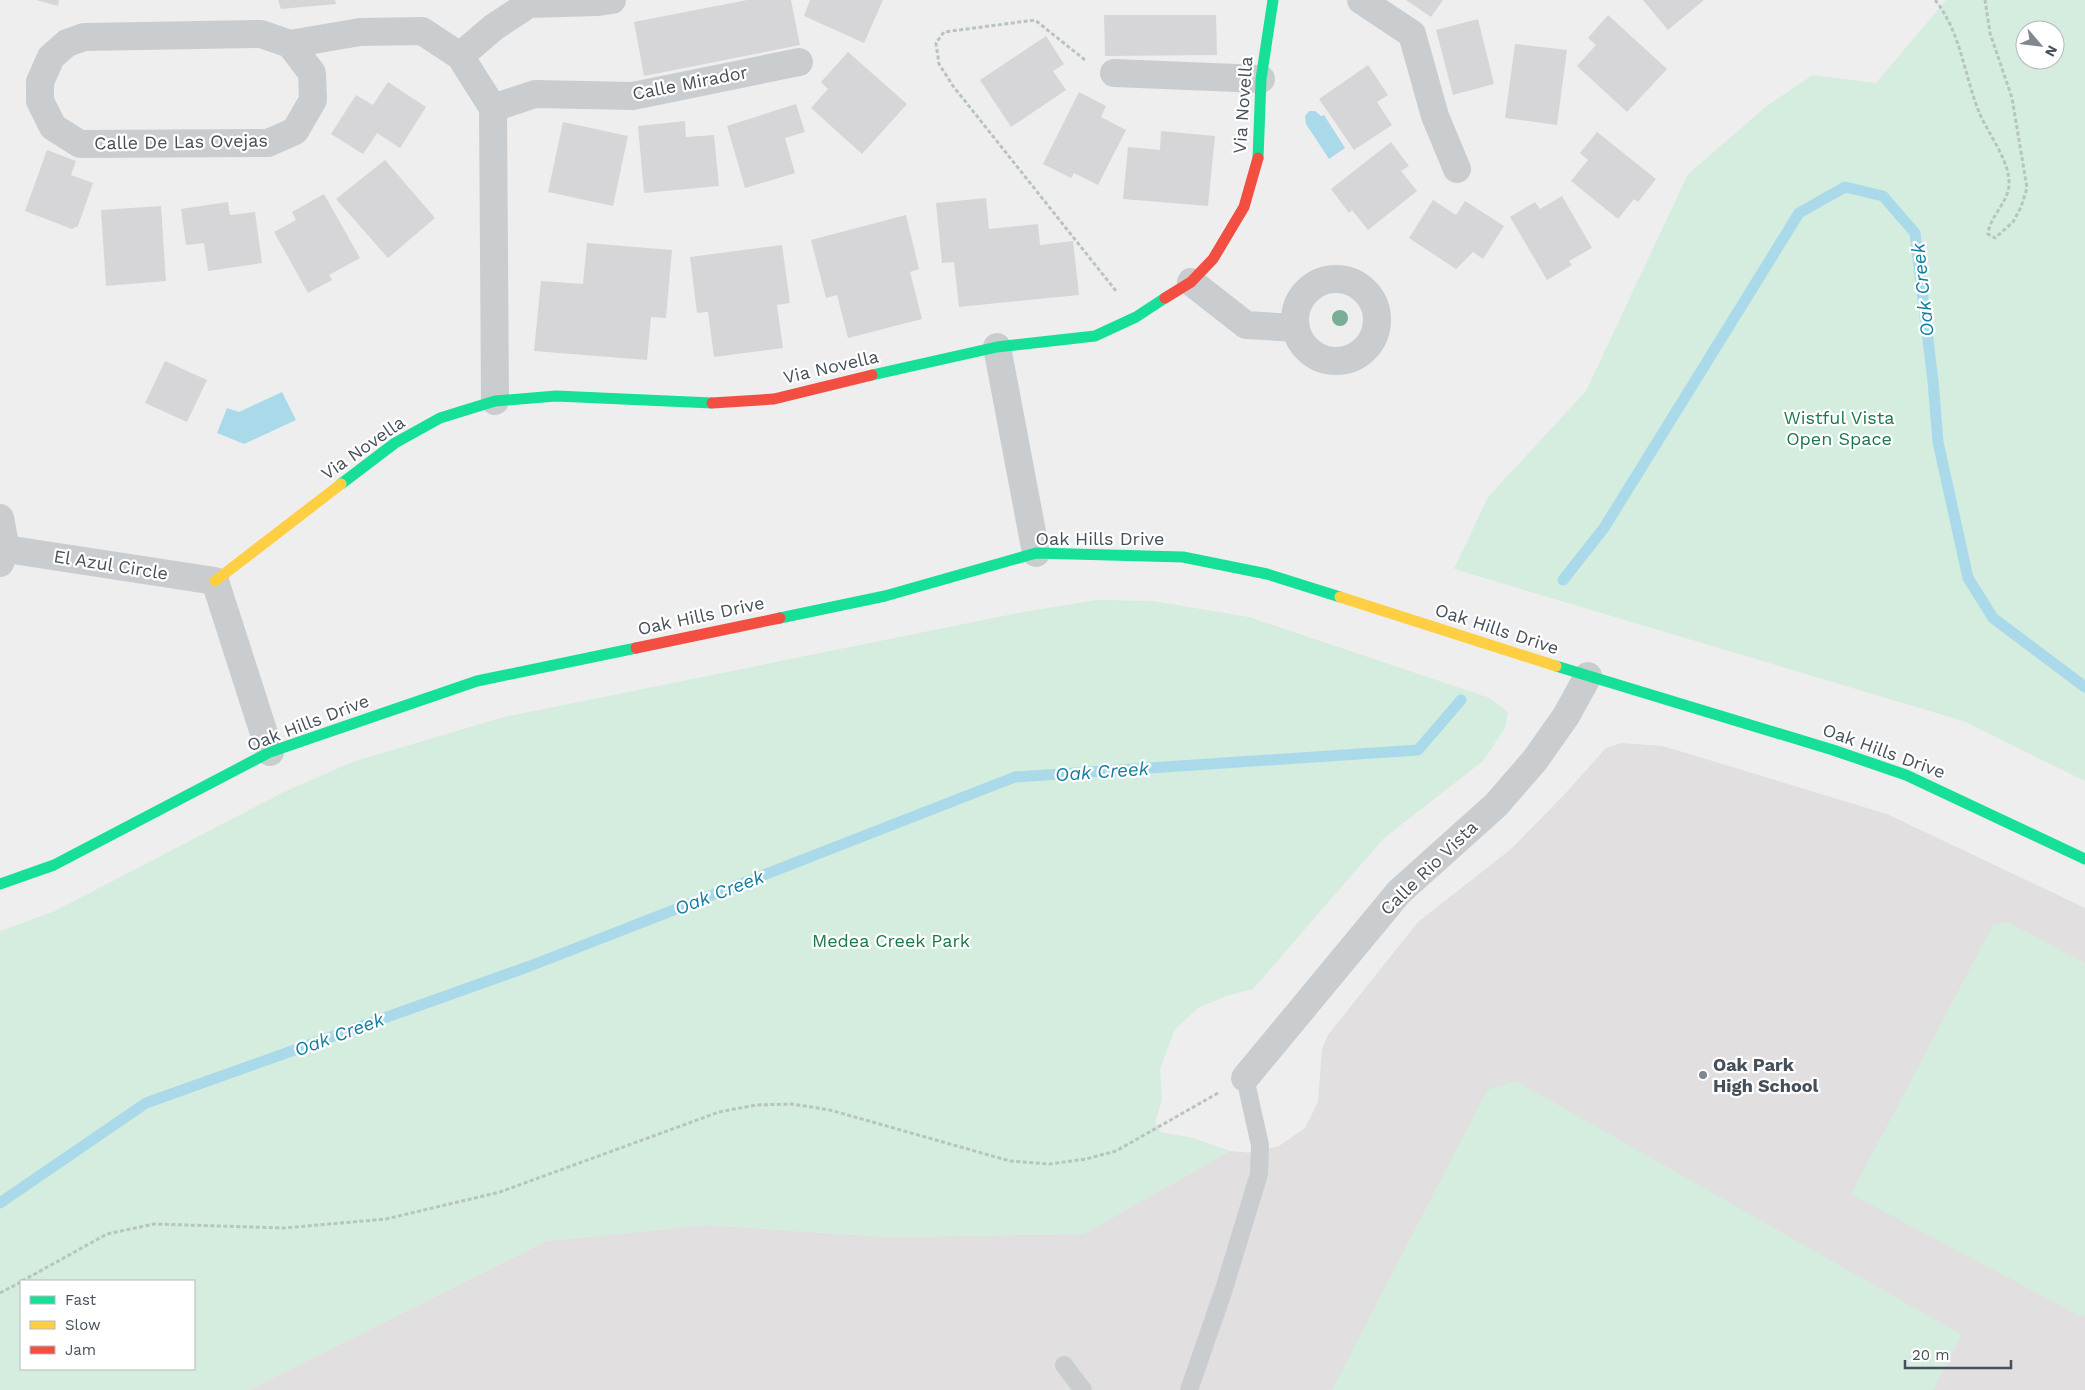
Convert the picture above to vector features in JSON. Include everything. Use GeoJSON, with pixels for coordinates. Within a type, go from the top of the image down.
{"type":"FeatureCollection","features":[{"type":"Feature","properties":{"kind":"street"},"geometry":{"type":"LineString","coordinates":[[460,56],[494,27],[528,4],[612,0]]}},
{"type":"Feature","properties":{"kind":"street","name":"Via Novella"},"geometry":{"type":"LineString","coordinates":[[215,581],[395,443],[440,418],[495,402],[556,396],[714,403],[774,399],[965,353],[997,347],[1095,336],[1136,317],[1191,282],[1213,259],[1244,207],[1259,153],[1261,79],[1269,17],[1274,0]]}},
{"type":"Feature","properties":{"kind":"street"},"geometry":{"type":"LineString","coordinates":[[1362,0],[1412,34],[1435,116],[1457,169]]}},
{"type":"Feature","properties":{"kind":"street","name":"Calle De Las Ovejas"},"geometry":{"type":"LineString","coordinates":[[290,44],[312,73],[314,100],[295,131],[268,143],[80,144],[53,127],[40,101],[40,82],[51,57],[67,43],[84,37],[261,34],[290,44],[360,32],[422,31],[460,56],[492,108]]}},
{"type":"Feature","properties":{"kind":"street","name":"Calle Mirador"},"geometry":{"type":"LineString","coordinates":[[492,108],[535,94],[633,96],[799,62]]}},
{"type":"Feature","properties":{"kind":"street"},"geometry":{"type":"LineString","coordinates":[[1114,73],[1261,79]]}},
{"type":"Feature","properties":{"kind":"street"},"geometry":{"type":"LineString","coordinates":[[492,108],[495,402]]}},
{"type":"Feature","properties":{"kind":"street"},"geometry":{"type":"LineString","coordinates":[[1191,282],[1246,325],[1295,328]]}},
{"type":"Feature","properties":{"kind":"street"},"geometry":{"type":"LineString","coordinates":[[997,347],[1036,553]]}},
{"type":"Feature","properties":{"kind":"street","name":"El Azul Circle"},"geometry":{"type":"LineString","coordinates":[[0,518],[3,556],[215,581]]}},
{"type":"Feature","properties":{"kind":"street","name":"Oak Hills Drive"},"geometry":{"type":"LineString","coordinates":[[0,884],[54,865],[270,752],[476,681],[885,596],[1036,553],[1183,557],[1267,574],[1588,676],[1833,750],[1906,775],[2085,859]]}},
{"type":"Feature","properties":{"kind":"street"},"geometry":{"type":"LineString","coordinates":[[215,581],[270,752]]}},
{"type":"Feature","properties":{"kind":"street","name":"Calle Rio Vista"},"geometry":{"type":"LineString","coordinates":[[1245,1078],[1399,892],[1496,804],[1535,760],[1566,716],[1588,676]]}},
{"type":"Feature","properties":{"kind":"lane"},"geometry":{"type":"LineString","coordinates":[[1189,1390],[1224,1289],[1259,1174],[1260,1145],[1245,1078]]}},
{"type":"Feature","properties":{"kind":"lane"},"geometry":{"type":"LineString","coordinates":[[1064,1365],[1083,1390]]}},
{"type":"Feature","properties":{"kind":"path"},"geometry":{"type":"LineString","coordinates":[[1935,0],[1953,26],[1979,113],[2007,168],[2009,186],[2003,204],[1989,225],[1988,234],[1995,238],[2013,222],[2021,207],[2027,188],[2012,98],[1990,33],[1985,0]]}},
{"type":"Feature","properties":{"kind":"path"},"geometry":{"type":"LineString","coordinates":[[1114,73],[1093,66],[1035,20],[944,32],[936,43],[939,64],[953,86],[1136,317]]}},
{"type":"Feature","properties":{"kind":"path"},"geometry":{"type":"LineString","coordinates":[[24,1280],[108,1234],[154,1224],[284,1228],[386,1219],[500,1192],[719,1112],[756,1105],[792,1104],[830,1110],[1010,1162],[1050,1164],[1086,1159],[1116,1151],[1245,1078]]}},
{"type":"Feature","properties":{"kind":"path"},"geometry":{"type":"LineString","coordinates":[[0,1293],[20,1282]]}},
{"type":"Feature","properties":{"kind":"shaded area","name":"Oak Park High School"},"geometry":{"type":"Polygon","coordinates":[[[1621,743],[1663,746],[1887,814],[2085,908],[2085,1390],[249,1390],[546,1241],[707,1225],[889,1237],[1083,1234],[1230,1151],[1253,1153],[1279,1146],[1305,1128],[1318,1102],[1322,1049],[1328,1035],[1418,922],[1511,849],[1564,795],[1606,748],[1621,743]]]}},
{"type":"Feature","properties":{"kind":"green space","name":"Wistful Vista Open Space"},"geometry":{"type":"Polygon","coordinates":[[[1946,0],[2085,0],[2085,781],[1963,721],[1454,569],[1488,497],[1586,391],[1688,174],[1768,105],[1813,75],[1876,83],[1946,0]]]}},
{"type":"Feature","properties":{"kind":"green space","name":"Medea Creek Park"},"geometry":{"type":"Polygon","coordinates":[[[1097,600],[1153,601],[1249,617],[1490,698],[1508,712],[1505,728],[1483,761],[1383,839],[1253,989],[1226,996],[1198,1008],[1175,1029],[1160,1069],[1162,1100],[1155,1122],[1161,1132],[1193,1138],[1230,1151],[1083,1234],[889,1237],[707,1225],[546,1241],[249,1390],[0,1390],[0,931],[55,911],[284,792],[352,762],[504,717],[1023,612],[1097,600]]]}},
{"type":"Feature","properties":{"kind":"green space"},"geometry":{"type":"Polygon","coordinates":[[[2008,922],[2085,963],[2085,1315],[2080,1316],[1851,1194],[1993,925],[2008,922]]]}},
{"type":"Feature","properties":{"kind":"green space"},"geometry":{"type":"Polygon","coordinates":[[[1516,1081],[1962,1335],[1933,1390],[1332,1390],[1487,1090],[1516,1081]]]}},
{"type":"Feature","properties":{"kind":"water"},"geometry":{"type":"Polygon","coordinates":[[[1309,111],[1315,111],[1321,116],[1324,115],[1345,148],[1329,159],[1306,124],[1305,116],[1309,111]]]}},
{"type":"Feature","properties":{"kind":"water"},"geometry":{"type":"Polygon","coordinates":[[[282,392],[296,420],[244,444],[217,433],[227,408],[239,412],[282,392]]]}},
{"type":"Feature","properties":{"kind":"building"},"geometry":{"type":"Polygon","coordinates":[[[36,0],[59,0],[58,6],[36,0]]]}},
{"type":"Feature","properties":{"kind":"building"},"geometry":{"type":"Polygon","coordinates":[[[278,0],[335,0],[336,4],[281,9],[278,0]]]}},
{"type":"Feature","properties":{"kind":"building"},"geometry":{"type":"Polygon","coordinates":[[[747,0],[791,0],[800,45],[644,76],[634,22],[747,0]]]}},
{"type":"Feature","properties":{"kind":"building"},"geometry":{"type":"Polygon","coordinates":[[[810,0],[883,0],[864,43],[804,16],[810,0]]]}},
{"type":"Feature","properties":{"kind":"building"},"geometry":{"type":"Polygon","coordinates":[[[1406,0],[1443,0],[1431,17],[1406,0]]]}},
{"type":"Feature","properties":{"kind":"building"},"geometry":{"type":"Polygon","coordinates":[[[1643,0],[1704,0],[1668,30],[1643,0]]]}},
{"type":"Feature","properties":{"kind":"building"},"geometry":{"type":"Polygon","coordinates":[[[1104,15],[1216,15],[1217,55],[1105,56],[1104,15]]]}},
{"type":"Feature","properties":{"kind":"building"},"geometry":{"type":"Polygon","coordinates":[[[1608,15],[1667,69],[1627,112],[1577,66],[1596,45],[1588,38],[1608,15]]]}},
{"type":"Feature","properties":{"kind":"building"},"geometry":{"type":"Polygon","coordinates":[[[1478,19],[1494,84],[1453,95],[1436,30],[1478,19]]]}},
{"type":"Feature","properties":{"kind":"building"},"geometry":{"type":"Polygon","coordinates":[[[1046,36],[1064,64],[1053,71],[1066,90],[1011,127],[980,80],[1046,36]]]}},
{"type":"Feature","properties":{"kind":"building"},"geometry":{"type":"Polygon","coordinates":[[[1515,44],[1567,50],[1557,125],[1505,118],[1515,44]]]}},
{"type":"Feature","properties":{"kind":"building"},"geometry":{"type":"Polygon","coordinates":[[[848,52],[907,104],[862,154],[811,108],[828,89],[821,82],[848,52]]]}},
{"type":"Feature","properties":{"kind":"building"},"geometry":{"type":"Polygon","coordinates":[[[1368,65],[1388,95],[1377,102],[1392,125],[1354,150],[1319,99],[1368,65]]]}},
{"type":"Feature","properties":{"kind":"building"},"geometry":{"type":"Polygon","coordinates":[[[388,82],[426,107],[400,148],[377,133],[363,154],[331,134],[356,95],[373,105],[388,82]]]}},
{"type":"Feature","properties":{"kind":"building"},"geometry":{"type":"Polygon","coordinates":[[[1079,92],[1106,106],[1101,117],[1126,130],[1098,185],[1074,173],[1071,178],[1043,164],[1079,92]]]}},
{"type":"Feature","properties":{"kind":"building"},"geometry":{"type":"Polygon","coordinates":[[[796,104],[805,132],[785,138],[795,173],[745,188],[727,126],[796,104]]]}},
{"type":"Feature","properties":{"kind":"building"},"geometry":{"type":"Polygon","coordinates":[[[685,121],[686,137],[714,135],[719,186],[644,193],[638,126],[685,121]]]}},
{"type":"Feature","properties":{"kind":"building"},"geometry":{"type":"Polygon","coordinates":[[[563,122],[628,136],[613,206],[548,192],[563,122]]]}},
{"type":"Feature","properties":{"kind":"building"},"geometry":{"type":"Polygon","coordinates":[[[1161,131],[1215,136],[1208,206],[1123,199],[1128,147],[1160,150],[1161,131]]]}},
{"type":"Feature","properties":{"kind":"building"},"geometry":{"type":"Polygon","coordinates":[[[1597,132],[1656,179],[1638,202],[1634,199],[1618,219],[1571,181],[1588,160],[1580,153],[1597,132]]]}},
{"type":"Feature","properties":{"kind":"building"},"geometry":{"type":"Polygon","coordinates":[[[1391,142],[1409,166],[1401,171],[1417,191],[1368,230],[1352,210],[1349,213],[1331,189],[1391,142]]]}},
{"type":"Feature","properties":{"kind":"building"},"geometry":{"type":"Polygon","coordinates":[[[47,150],[76,161],[71,175],[93,183],[78,226],[72,229],[25,211],[47,150]]]}},
{"type":"Feature","properties":{"kind":"building"},"geometry":{"type":"Polygon","coordinates":[[[385,160],[435,218],[388,258],[336,199],[385,160]]]}},
{"type":"Feature","properties":{"kind":"building"},"geometry":{"type":"Polygon","coordinates":[[[324,194],[360,258],[329,275],[332,280],[308,293],[274,232],[296,220],[292,212],[324,194]]]}},
{"type":"Feature","properties":{"kind":"building"},"geometry":{"type":"Polygon","coordinates":[[[1562,196],[1592,248],[1569,261],[1572,265],[1547,280],[1510,217],[1535,202],[1540,209],[1562,196]]]}},
{"type":"Feature","properties":{"kind":"building"},"geometry":{"type":"Polygon","coordinates":[[[986,198],[989,229],[1038,224],[1040,245],[1073,241],[1079,295],[959,307],[954,262],[942,263],[936,203],[986,198]]]}},
{"type":"Feature","properties":{"kind":"building"},"geometry":{"type":"Polygon","coordinates":[[[1433,200],[1456,215],[1465,201],[1504,226],[1483,259],[1473,252],[1456,269],[1409,238],[1433,200]]]}},
{"type":"Feature","properties":{"kind":"building"},"geometry":{"type":"Polygon","coordinates":[[[228,202],[230,215],[255,212],[262,263],[208,271],[204,243],[186,245],[181,209],[228,202]]]}},
{"type":"Feature","properties":{"kind":"building"},"geometry":{"type":"Polygon","coordinates":[[[161,206],[166,281],[106,286],[101,210],[161,206]]]}},
{"type":"Feature","properties":{"kind":"building"},"geometry":{"type":"Polygon","coordinates":[[[906,215],[919,269],[910,272],[922,319],[848,338],[837,295],[826,298],[811,240],[906,215]]]}},
{"type":"Feature","properties":{"kind":"building"},"geometry":{"type":"Polygon","coordinates":[[[587,243],[672,250],[666,318],[651,317],[647,360],[534,351],[541,281],[583,284],[587,243]]]}},
{"type":"Feature","properties":{"kind":"building"},"geometry":{"type":"Polygon","coordinates":[[[782,245],[790,303],[777,305],[783,348],[714,357],[708,312],[697,313],[690,257],[782,245]]]}},
{"type":"Feature","properties":{"kind":"building"},"geometry":{"type":"Polygon","coordinates":[[[165,361],[207,380],[187,422],[145,403],[165,361]]]}},
{"type":"Feature","properties":{"kind":"waterway","name":"Oak Creek"},"geometry":{"type":"LineString","coordinates":[[1563,580],[1604,528],[1799,213],[1845,187],[1883,196],[1915,233],[1933,381],[1938,442],[1968,578],[1993,618],[2085,687]]}},
{"type":"Feature","properties":{"kind":"waterway","name":"Oak Creek"},"geometry":{"type":"LineString","coordinates":[[0,1203],[146,1103],[530,966],[1015,777],[1418,750],[1461,700]]}},
{"type":"Feature","properties":{"kind":"traffic: fast"},"geometry":{"type":"LineString","coordinates":[[1258,158],[1261,79],[1273,0]]}},
{"type":"Feature","properties":{"kind":"traffic: fast"},"geometry":{"type":"LineString","coordinates":[[872,375],[997,347],[1095,336],[1136,317],[1165,298]]}},
{"type":"Feature","properties":{"kind":"traffic: fast"},"geometry":{"type":"LineString","coordinates":[[341,484],[395,443],[440,418],[495,401],[556,396],[712,403]]}},
{"type":"Feature","properties":{"kind":"traffic: fast"},"geometry":{"type":"LineString","coordinates":[[780,618],[885,596],[1036,553],[1183,557],[1267,574],[1340,597]]}},
{"type":"Feature","properties":{"kind":"traffic: fast"},"geometry":{"type":"LineString","coordinates":[[0,884],[54,865],[270,752],[477,681],[636,648]]}},
{"type":"Feature","properties":{"kind":"traffic: fast"},"geometry":{"type":"LineString","coordinates":[[1556,666],[1833,750],[1906,775],[2085,859]]}},
{"type":"Feature","properties":{"kind":"traffic: slow"},"geometry":{"type":"LineString","coordinates":[[215,581],[341,484]]}},
{"type":"Feature","properties":{"kind":"traffic: slow"},"geometry":{"type":"LineString","coordinates":[[1340,597],[1556,666]]}},
{"type":"Feature","properties":{"kind":"traffic: jam"},"geometry":{"type":"LineString","coordinates":[[1165,298],[1191,282],[1213,259],[1244,207],[1258,158]]}},
{"type":"Feature","properties":{"kind":"traffic: jam"},"geometry":{"type":"LineString","coordinates":[[712,403],[774,399],[872,375]]}},
{"type":"Feature","properties":{"kind":"traffic: jam"},"geometry":{"type":"LineString","coordinates":[[636,648],[780,618]]}},
{"type":"Feature","properties":{"kind":"place","name":"Oak Park High School"},"geometry":{"type":"Point","coordinates":[1703,1075]}}]}
